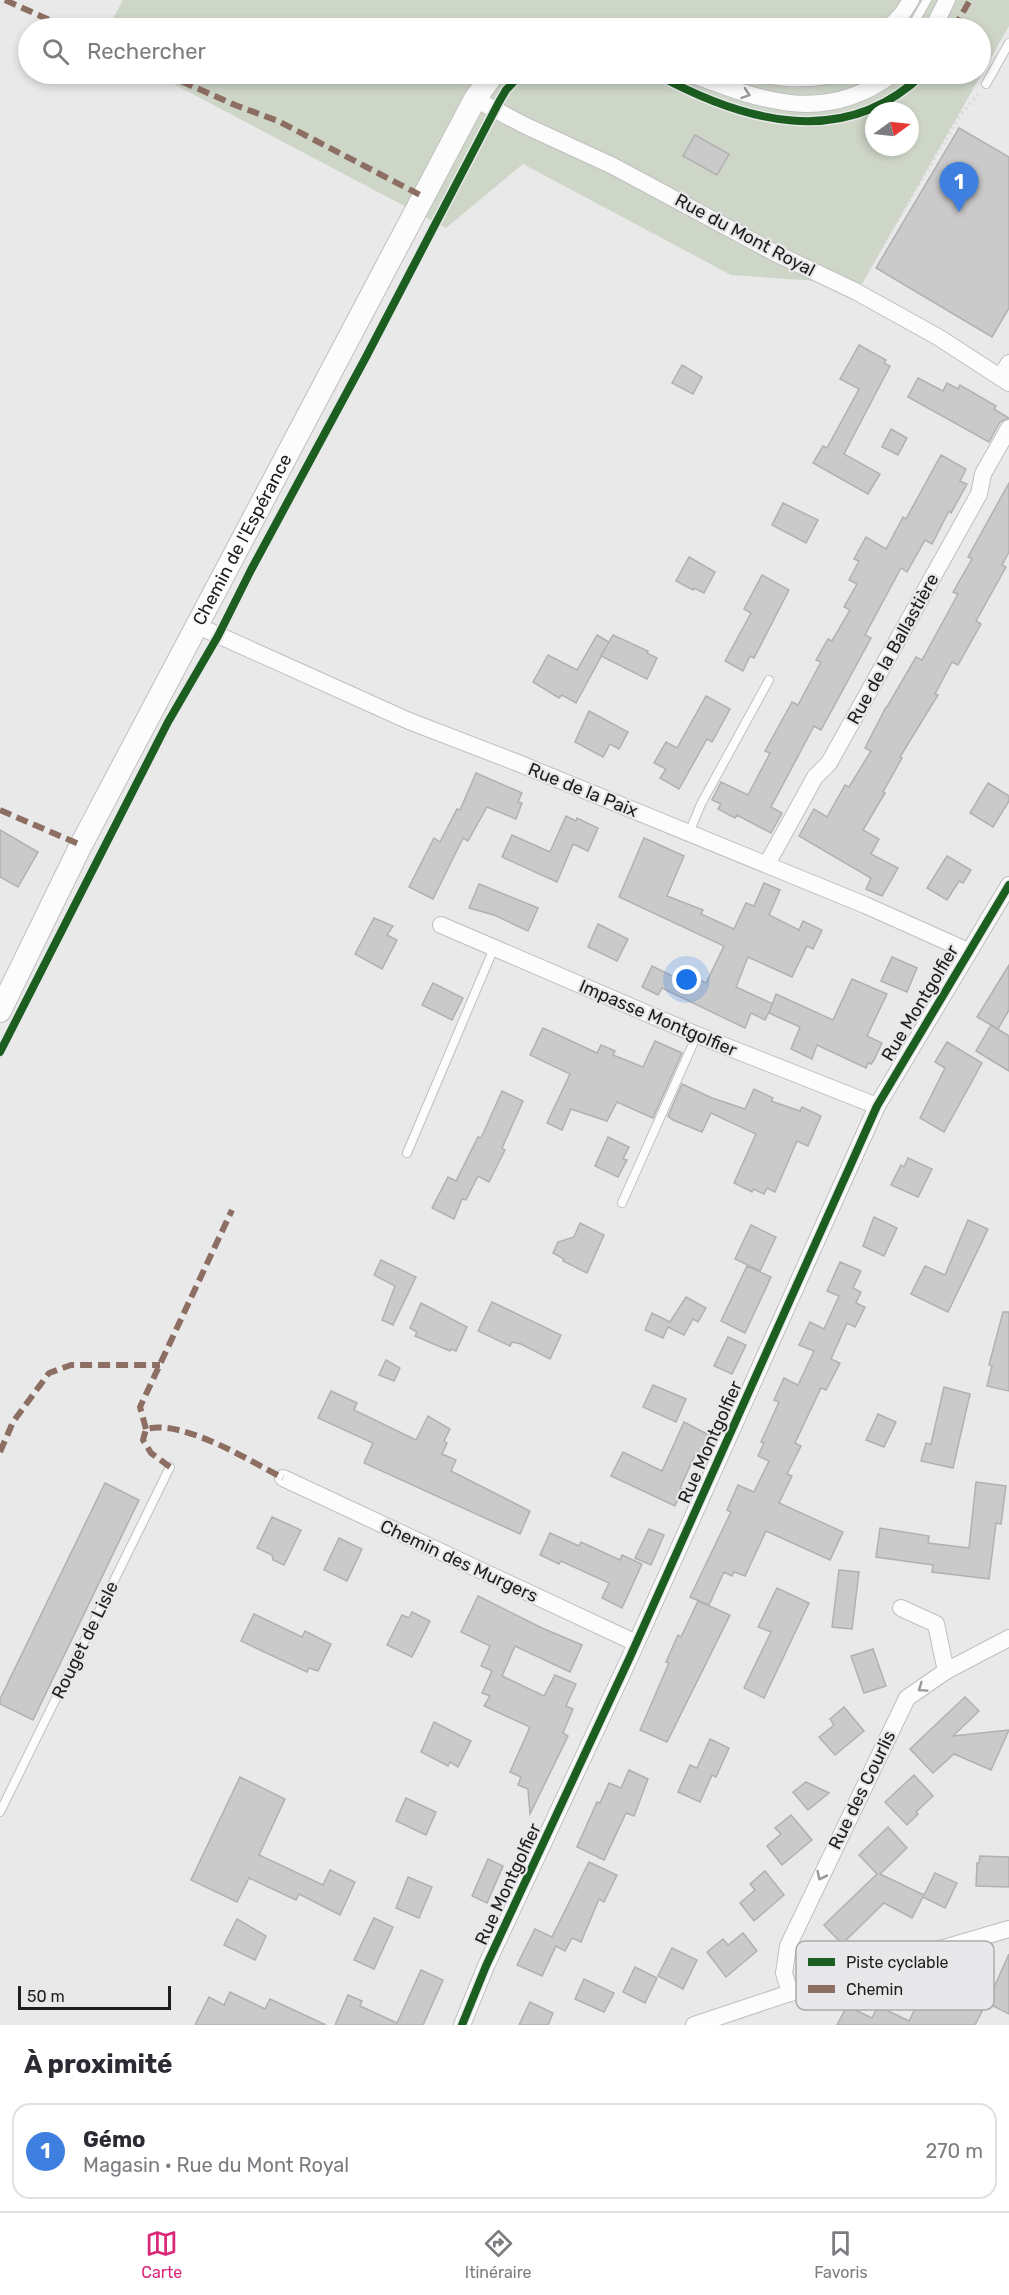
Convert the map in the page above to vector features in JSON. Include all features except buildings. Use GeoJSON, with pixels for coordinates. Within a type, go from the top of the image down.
{"type":"FeatureCollection","features":[{"type":"Feature","properties":{"kind":"street"},"geometry":{"type":"LineString","coordinates":[[898,18],[910,0]]}},
{"type":"Feature","properties":{"kind":"street"},"geometry":{"type":"LineString","coordinates":[[938,18],[948,0]]}},
{"type":"Feature","properties":{"kind":"street","name":"Chemin de l'Espérance"},"geometry":{"type":"LineString","coordinates":[[0,1011],[81,845],[476,99],[486,84]]}},
{"type":"Feature","properties":{"kind":"street"},"geometry":{"type":"LineString","coordinates":[[718,84],[751,96],[796,104],[822,102],[854,95],[876,84]]}},
{"type":"Feature","properties":{"kind":"street","name":"Rue du Mont Royal"},"geometry":{"type":"LineString","coordinates":[[476,99],[524,125],[612,166],[775,253],[855,291],[1006,374]]}},
{"type":"Feature","properties":{"kind":"street","name":"Rue de la Ballastière"},"geometry":{"type":"LineString","coordinates":[[767,864],[815,777],[829,763],[979,494],[983,474],[1009,428]]}},
{"type":"Feature","properties":{"kind":"street","name":"Rue de la Paix"},"geometry":{"type":"LineString","coordinates":[[198,626],[409,721],[865,904],[968,951]]}},
{"type":"Feature","properties":{"kind":"street","name":"Rue Montgolfier"},"geometry":{"type":"LineString","coordinates":[[462,2025],[486,1966],[636,1643],[877,1106],[1009,885]]}},
{"type":"Feature","properties":{"kind":"street","name":"Impasse Montgolfier"},"geometry":{"type":"LineString","coordinates":[[441,925],[697,1035],[877,1106]]}},
{"type":"Feature","properties":{"kind":"street","name":"Chemin des Murgers"},"geometry":{"type":"LineString","coordinates":[[283,1478],[636,1643]]}},
{"type":"Feature","properties":{"kind":"street"},"geometry":{"type":"LineString","coordinates":[[901,1608],[936,1624],[946,1671]]}},
{"type":"Feature","properties":{"kind":"street","name":"Rue des Courlis"},"geometry":{"type":"LineString","coordinates":[[790,1993],[784,1972],[788,1946],[907,1698],[946,1671],[1009,1638]]}},
{"type":"Feature","properties":{"kind":"street"},"geometry":{"type":"LineString","coordinates":[[968,1941],[1009,1929]]}},
{"type":"Feature","properties":{"kind":"street"},"geometry":{"type":"LineString","coordinates":[[694,2025],[796,1991]]}},
{"type":"Feature","properties":{"kind":"lane"},"geometry":{"type":"LineString","coordinates":[[917,18],[927,0]]}},
{"type":"Feature","properties":{"kind":"lane"},"geometry":{"type":"LineString","coordinates":[[991,75],[1009,44]]}},
{"type":"Feature","properties":{"kind":"lane"},"geometry":{"type":"LineString","coordinates":[[689,833],[701,804],[769,680]]}},
{"type":"Feature","properties":{"kind":"lane"},"geometry":{"type":"LineString","coordinates":[[407,1153],[494,948]]}},
{"type":"Feature","properties":{"kind":"lane"},"geometry":{"type":"LineString","coordinates":[[622,1203],[697,1035]]}},
{"type":"Feature","properties":{"kind":"lane","name":"Rouget de Lisle"},"geometry":{"type":"LineString","coordinates":[[0,1812],[170,1467]]}},
{"type":"Feature","properties":{"kind":"path"},"geometry":{"type":"LineString","coordinates":[[855,291],[958,118],[986,84]]}},
{"type":"Feature","properties":{"kind":"shaded area"},"geometry":{"type":"Polygon","coordinates":[[[123,0],[1009,0],[1009,26],[991,58],[991,18],[113,18],[123,0]]]}},
{"type":"Feature","properties":{"kind":"shaded area"},"geometry":{"type":"Polygon","coordinates":[[[174,84],[976,84],[862,284],[731,275],[523,164],[446,228],[174,84]]]}},
{"type":"Feature","properties":{"kind":"marked path"},"geometry":{"type":"LineString","coordinates":[[5,0],[45,18]]}},
{"type":"Feature","properties":{"kind":"marked path"},"geometry":{"type":"LineString","coordinates":[[960,18],[970,0]]}},
{"type":"Feature","properties":{"kind":"marked path"},"geometry":{"type":"LineString","coordinates":[[188,84],[278,121],[424,197]]}},
{"type":"Feature","properties":{"kind":"marked path"},"geometry":{"type":"LineString","coordinates":[[0,810],[81,845]]}},
{"type":"Feature","properties":{"kind":"marked path"},"geometry":{"type":"LineString","coordinates":[[146,1429],[140,1407],[232,1210]]}},
{"type":"Feature","properties":{"kind":"marked path"},"geometry":{"type":"LineString","coordinates":[[0,1452],[13,1422],[49,1373],[71,1365],[160,1365]]}},
{"type":"Feature","properties":{"kind":"marked path"},"geometry":{"type":"LineString","coordinates":[[170,1467],[151,1453],[143,1440],[146,1429],[178,1430],[197,1436],[235,1452],[283,1478]]}},
{"type":"Feature","properties":{"kind":"cycle path"},"geometry":{"type":"LineString","coordinates":[[0,1052],[168,722],[218,636],[499,102],[512,84]]}},
{"type":"Feature","properties":{"kind":"cycle path"},"geometry":{"type":"LineString","coordinates":[[675,84],[723,105],[757,115],[792,120],[826,120],[860,113],[892,98],[910,84]]}},
{"type":"Feature","properties":{"kind":"cycle path"},"geometry":{"type":"LineString","coordinates":[[462,2025],[486,1966],[630,1657],[877,1106],[1009,885]]}},
{"type":"Feature","properties":{"kind":"place","name":"Gémo"},"geometry":{"type":"Point","coordinates":[959,212]}}]}
